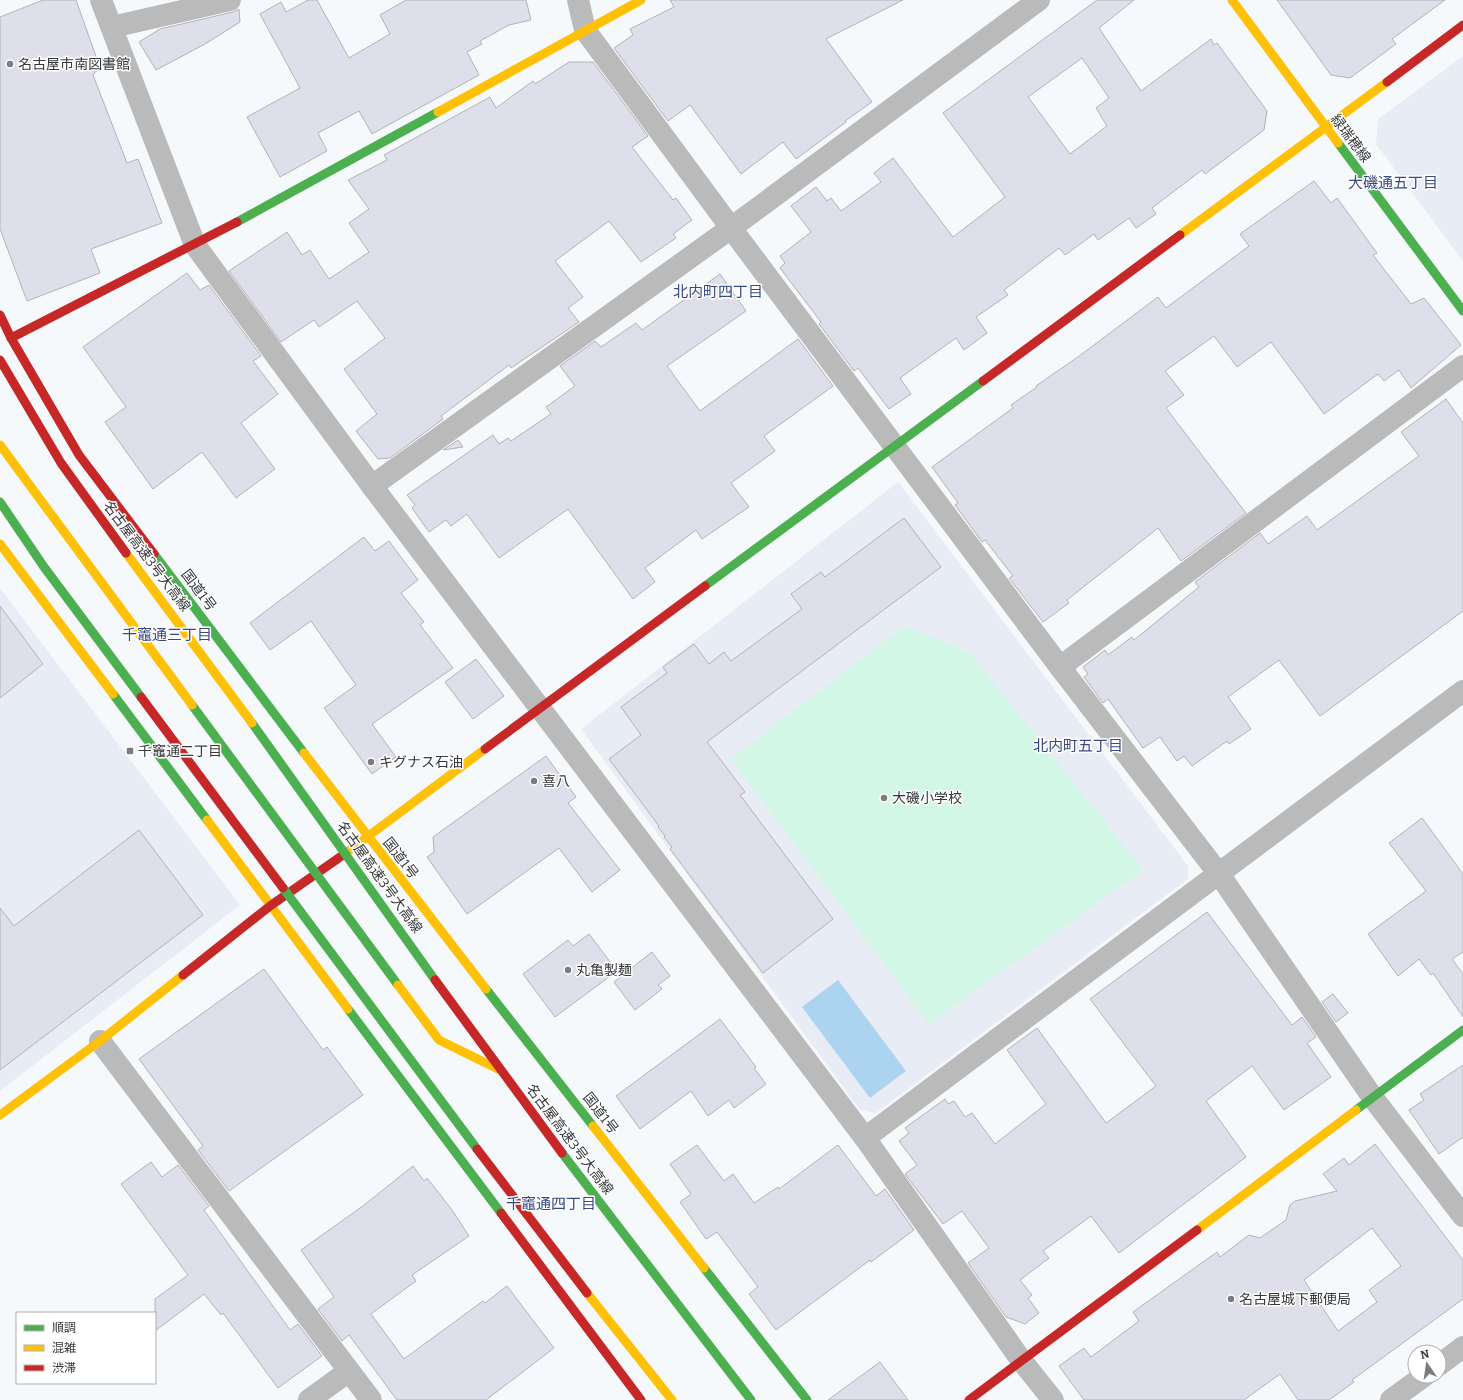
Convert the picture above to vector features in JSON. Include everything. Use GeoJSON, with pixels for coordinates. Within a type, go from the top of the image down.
{"type":"FeatureCollection","features":[{"type":"Feature","properties":{"kind":"main road"},"geometry":{"type":"LineString","coordinates":[[11,338],[195,245],[641,0]]}},
{"type":"Feature","properties":{"kind":"main road","name":"緑瑞穂線"},"geometry":{"type":"LineString","coordinates":[[1232,0],[1463,311]]}},
{"type":"Feature","properties":{"kind":"main road"},"geometry":{"type":"LineString","coordinates":[[0,1115],[100,1041],[270,906],[368,838],[541,706],[895,447],[1463,25]]}},
{"type":"Feature","properties":{"kind":"main road","name":"国道1号"},"geometry":{"type":"LineString","coordinates":[[0,315],[11,338],[79,455],[368,838],[807,1400]]}},
{"type":"Feature","properties":{"kind":"main road","name":"名古屋高速3号大高線"},"geometry":{"type":"LineString","coordinates":[[0,360],[61,463],[204,655],[500,1070],[589,1189],[751,1400]]}},
{"type":"Feature","properties":{"kind":"main road"},"geometry":{"type":"LineString","coordinates":[[0,445],[439,1040],[500,1070]]}},
{"type":"Feature","properties":{"kind":"main road"},"geometry":{"type":"LineString","coordinates":[[0,502],[44,567],[528,1218],[672,1400]]}},
{"type":"Feature","properties":{"kind":"main road"},"geometry":{"type":"LineString","coordinates":[[0,544],[641,1400]]}},
{"type":"Feature","properties":{"kind":"main road"},"geometry":{"type":"LineString","coordinates":[[969,1400],[1463,1030]]}},
{"type":"Feature","properties":{"kind":"street"},"geometry":{"type":"LineString","coordinates":[[101,0],[195,245],[372,486],[541,706],[865,1138],[1021,1360],[1053,1400]]}},
{"type":"Feature","properties":{"kind":"street"},"geometry":{"type":"LineString","coordinates":[[112,27],[230,0]]}},
{"type":"Feature","properties":{"kind":"street"},"geometry":{"type":"LineString","coordinates":[[578,0],[585,30],[731,228],[1060,667],[1219,874],[1373,1098],[1463,1216]]}},
{"type":"Feature","properties":{"kind":"street"},"geometry":{"type":"LineString","coordinates":[[372,486],[731,228],[1039,0]]}},
{"type":"Feature","properties":{"kind":"street"},"geometry":{"type":"LineString","coordinates":[[1060,667],[1463,366]]}},
{"type":"Feature","properties":{"kind":"street"},"geometry":{"type":"LineString","coordinates":[[865,1138],[1463,691]]}},
{"type":"Feature","properties":{"kind":"street"},"geometry":{"type":"LineString","coordinates":[[100,1041],[371,1400]]}},
{"type":"Feature","properties":{"kind":"street"},"geometry":{"type":"LineString","coordinates":[[1447,1359],[1463,1347]]}},
{"type":"Feature","properties":{"kind":"street"},"geometry":{"type":"LineString","coordinates":[[309,1400],[349,1371]]}},
{"type":"Feature","properties":{"kind":"street"},"geometry":{"type":"LineString","coordinates":[[1391,1400],[1413,1384]]}},
{"type":"Feature","properties":{"kind":"shaded area"},"geometry":{"type":"Polygon","coordinates":[[[1463,56],[1463,261],[1376,144],[1378,119],[1463,56]]]}},
{"type":"Feature","properties":{"kind":"shaded area","name":"大磯小学校"},"geometry":{"type":"Polygon","coordinates":[[[898,482],[1188,866],[1188,879],[876,1113],[860,1110],[581,729],[898,482]]]}},
{"type":"Feature","properties":{"kind":"shaded area"},"geometry":{"type":"Polygon","coordinates":[[[0,588],[240,905],[0,1091],[0,588]]]}},
{"type":"Feature","properties":{"kind":"green space"},"geometry":{"type":"Polygon","coordinates":[[[905,626],[970,653],[1143,870],[929,1024],[731,759],[905,626]]]}},
{"type":"Feature","properties":{"kind":"water"},"geometry":{"type":"Polygon","coordinates":[[[838,980],[906,1071],[870,1098],[802,1007],[838,980]]]}},
{"type":"Feature","properties":{"kind":"building"},"geometry":{"type":"Polygon","coordinates":[[[43,0],[76,0],[98,62],[98,69],[93,75],[127,163],[138,159],[162,223],[91,249],[100,273],[27,301],[0,229],[0,17],[43,0]]]}},
{"type":"Feature","properties":{"kind":"building"},"geometry":{"type":"Polygon","coordinates":[[[308,0],[317,0],[349,58],[390,34],[380,15],[406,0],[526,0],[531,20],[509,25],[480,41],[482,44],[467,52],[479,75],[372,134],[359,111],[318,133],[327,151],[280,177],[247,117],[300,88],[260,14],[281,2],[286,12],[308,0]]]}},
{"type":"Feature","properties":{"kind":"building"},"geometry":{"type":"Polygon","coordinates":[[[670,0],[903,0],[826,39],[872,102],[796,159],[783,142],[741,174],[690,105],[668,121],[614,48],[633,35],[630,29],[674,7],[670,0]]]}},
{"type":"Feature","properties":{"kind":"building"},"geometry":{"type":"Polygon","coordinates":[[[1097,0],[1134,0],[1099,28],[1141,91],[1211,39],[1214,45],[1217,43],[1267,111],[1264,130],[1205,174],[1202,170],[1152,208],[1156,214],[1136,228],[1129,218],[1098,240],[1094,234],[1065,255],[1059,248],[1004,290],[1008,295],[976,317],[987,333],[964,350],[956,338],[900,378],[911,394],[889,409],[858,368],[854,371],[819,324],[821,322],[780,268],[785,263],[780,256],[811,232],[791,206],[816,187],[827,201],[831,198],[841,211],[881,182],[874,173],[893,158],[953,237],[1005,197],[943,113],[1097,0]],[[1082,58],[1028,97],[1070,154],[1107,126],[1096,108],[1109,98],[1082,58]]]}},
{"type":"Feature","properties":{"kind":"building"},"geometry":{"type":"Polygon","coordinates":[[[1277,0],[1445,0],[1392,39],[1396,44],[1350,78],[1331,75],[1277,0]]]}},
{"type":"Feature","properties":{"kind":"building"},"geometry":{"type":"Polygon","coordinates":[[[239,9],[240,22],[205,44],[156,70],[139,42],[160,29],[233,12],[239,9]]]}},
{"type":"Feature","properties":{"kind":"building"},"geometry":{"type":"Polygon","coordinates":[[[569,62],[593,62],[648,136],[632,147],[673,200],[676,198],[692,220],[673,234],[676,238],[641,262],[609,221],[555,261],[583,297],[568,308],[579,322],[511,368],[509,365],[441,416],[443,419],[390,458],[378,459],[356,431],[377,414],[344,369],[385,338],[357,301],[319,327],[314,320],[281,342],[229,271],[287,232],[302,255],[310,250],[329,279],[369,252],[349,223],[369,209],[348,180],[387,160],[384,155],[490,97],[496,108],[533,81],[535,84],[569,62]]]}},
{"type":"Feature","properties":{"kind":"building"},"geometry":{"type":"Polygon","coordinates":[[[1314,181],[1331,203],[1337,198],[1377,253],[1373,255],[1411,304],[1424,298],[1461,345],[1411,388],[1399,370],[1384,381],[1378,374],[1324,414],[1271,342],[1237,367],[1214,336],[1165,371],[1184,395],[1166,408],[1246,513],[1181,561],[1158,528],[1067,600],[1069,603],[1043,622],[1009,578],[1013,576],[985,540],[982,542],[955,505],[958,503],[932,467],[1013,408],[1011,405],[1037,387],[1036,386],[1082,354],[1158,297],[1166,308],[1249,246],[1240,234],[1314,181]]]}},
{"type":"Feature","properties":{"kind":"building"},"geometry":{"type":"Polygon","coordinates":[[[187,273],[200,290],[209,285],[261,356],[253,361],[278,394],[241,423],[275,469],[236,498],[202,452],[153,489],[105,422],[126,407],[83,347],[187,273]]]}},
{"type":"Feature","properties":{"kind":"building"},"geometry":{"type":"Polygon","coordinates":[[[720,274],[746,311],[667,366],[700,411],[798,339],[833,386],[764,436],[775,451],[731,483],[749,507],[702,539],[696,530],[645,568],[655,582],[633,599],[568,509],[499,558],[467,514],[451,526],[446,520],[429,532],[412,508],[415,505],[407,495],[493,435],[499,444],[508,438],[511,441],[551,414],[546,407],[575,386],[560,366],[595,341],[601,347],[636,323],[642,330],[720,274]]]}},
{"type":"Feature","properties":{"kind":"building"},"geometry":{"type":"Polygon","coordinates":[[[1446,399],[1463,423],[1463,611],[1320,716],[1279,660],[1228,697],[1251,729],[1229,744],[1227,741],[1192,766],[1184,756],[1177,761],[1160,737],[1143,748],[1108,699],[1103,703],[1084,677],[1088,674],[1083,667],[1105,650],[1108,655],[1132,637],[1134,640],[1199,587],[1195,582],[1260,533],[1268,544],[1307,516],[1317,530],[1419,456],[1401,432],[1446,399]]]}},
{"type":"Feature","properties":{"kind":"building"},"geometry":{"type":"Polygon","coordinates":[[[458,440],[463,447],[443,450],[458,440]]]}},
{"type":"Feature","properties":{"kind":"building"},"geometry":{"type":"Polygon","coordinates":[[[904,518],[941,567],[707,742],[745,792],[740,795],[833,919],[763,973],[670,849],[672,847],[664,837],[665,836],[658,827],[659,826],[609,759],[641,735],[621,707],[667,673],[663,667],[694,644],[709,664],[724,652],[731,661],[802,609],[791,594],[821,572],[825,577],[904,518]]]}},
{"type":"Feature","properties":{"kind":"building"},"geometry":{"type":"Polygon","coordinates":[[[364,537],[375,551],[389,541],[418,580],[401,593],[424,622],[420,625],[453,668],[372,724],[396,757],[372,774],[324,708],[356,685],[311,621],[270,650],[250,623],[364,537]]]}},
{"type":"Feature","properties":{"kind":"building"},"geometry":{"type":"Polygon","coordinates":[[[0,606],[43,664],[0,698],[0,606]]]}},
{"type":"Feature","properties":{"kind":"building"},"geometry":{"type":"Polygon","coordinates":[[[476,659],[504,696],[473,719],[445,682],[476,659]]]}},
{"type":"Feature","properties":{"kind":"building"},"geometry":{"type":"Polygon","coordinates":[[[546,756],[576,797],[568,803],[620,870],[592,892],[559,848],[467,914],[427,857],[434,852],[433,837],[546,756]]]}},
{"type":"Feature","properties":{"kind":"building"},"geometry":{"type":"Polygon","coordinates":[[[1422,818],[1463,874],[1463,952],[1452,959],[1463,974],[1463,1017],[1433,973],[1431,975],[1419,959],[1398,976],[1368,934],[1426,891],[1389,843],[1422,818]]]}},
{"type":"Feature","properties":{"kind":"building"},"geometry":{"type":"Polygon","coordinates":[[[139,830],[203,915],[0,1070],[0,908],[14,926],[139,830]]]}},
{"type":"Feature","properties":{"kind":"building"},"geometry":{"type":"Polygon","coordinates":[[[1207,912],[1292,1025],[1302,1017],[1316,1037],[1307,1043],[1331,1077],[1284,1110],[1252,1066],[1206,1101],[1246,1157],[1119,1253],[1091,1216],[1043,1251],[1049,1258],[1020,1280],[1032,1295],[1028,1298],[1039,1313],[1025,1324],[1006,1317],[968,1263],[989,1248],[962,1211],[943,1224],[905,1174],[917,1165],[899,1141],[909,1133],[905,1128],[945,1099],[948,1104],[954,1101],[965,1117],[972,1113],[995,1144],[1046,1104],[1007,1050],[1037,1028],[1106,1123],[1156,1086],[1090,999],[1207,912]]]}},
{"type":"Feature","properties":{"kind":"building"},"geometry":{"type":"Polygon","coordinates":[[[589,934],[617,971],[555,1017],[523,974],[568,940],[573,946],[589,934]]]}},
{"type":"Feature","properties":{"kind":"building"},"geometry":{"type":"Polygon","coordinates":[[[652,952],[670,976],[658,985],[662,989],[635,1010],[614,982],[652,952]]]}},
{"type":"Feature","properties":{"kind":"building"},"geometry":{"type":"Polygon","coordinates":[[[264,969],[323,1050],[327,1047],[363,1095],[229,1191],[198,1150],[203,1146],[139,1059],[264,969]]]}},
{"type":"Feature","properties":{"kind":"building"},"geometry":{"type":"Polygon","coordinates":[[[1333,994],[1348,1013],[1336,1022],[1322,1002],[1333,994]]]}},
{"type":"Feature","properties":{"kind":"building"},"geometry":{"type":"Polygon","coordinates":[[[720,1019],[756,1067],[754,1068],[766,1084],[734,1108],[729,1100],[708,1116],[691,1091],[640,1129],[616,1096],[720,1019]]]}},
{"type":"Feature","properties":{"kind":"building"},"geometry":{"type":"Polygon","coordinates":[[[1463,1065],[1463,1137],[1439,1154],[1409,1110],[1424,1100],[1420,1094],[1463,1065]]]}},
{"type":"Feature","properties":{"kind":"building"},"geometry":{"type":"Polygon","coordinates":[[[1375,1144],[1463,1260],[1463,1299],[1352,1380],[1354,1382],[1329,1400],[1298,1400],[1280,1374],[1244,1400],[1084,1400],[1059,1366],[1084,1348],[1091,1357],[1139,1321],[1133,1312],[1217,1252],[1220,1257],[1249,1235],[1260,1238],[1286,1220],[1290,1205],[1295,1201],[1337,1191],[1323,1174],[1344,1158],[1349,1165],[1375,1144]],[[1372,1228],[1304,1280],[1338,1331],[1377,1302],[1369,1290],[1401,1266],[1372,1228]]]}},
{"type":"Feature","properties":{"kind":"building"},"geometry":{"type":"Polygon","coordinates":[[[697,1145],[724,1181],[733,1174],[754,1203],[778,1187],[779,1189],[838,1145],[876,1196],[885,1189],[914,1230],[871,1262],[870,1260],[776,1330],[749,1294],[758,1287],[717,1232],[706,1239],[680,1202],[691,1194],[670,1164],[697,1145]]]}},
{"type":"Feature","properties":{"kind":"building"},"geometry":{"type":"Polygon","coordinates":[[[151,1162],[162,1177],[178,1165],[209,1206],[204,1210],[290,1330],[298,1324],[322,1356],[278,1388],[223,1313],[221,1315],[204,1294],[156,1330],[155,1299],[188,1275],[121,1184],[151,1162]]]}},
{"type":"Feature","properties":{"kind":"building"},"geometry":{"type":"Polygon","coordinates":[[[413,1166],[424,1181],[427,1178],[452,1210],[469,1236],[412,1275],[416,1281],[371,1314],[404,1359],[483,1301],[485,1303],[507,1286],[554,1348],[486,1400],[397,1400],[349,1335],[342,1341],[318,1309],[334,1297],[301,1250],[363,1206],[413,1166]]]}},
{"type":"Feature","properties":{"kind":"building"},"geometry":{"type":"Polygon","coordinates":[[[880,1362],[908,1400],[828,1400],[880,1362]]]}},
{"type":"Feature","properties":{"kind":"traffic: fast"},"geometry":{"type":"LineString","coordinates":[[237,222],[438,112]]}},
{"type":"Feature","properties":{"kind":"traffic: fast"},"geometry":{"type":"LineString","coordinates":[[1338,143],[1463,311]]}},
{"type":"Feature","properties":{"kind":"traffic: fast"},"geometry":{"type":"LineString","coordinates":[[705,586],[983,381]]}},
{"type":"Feature","properties":{"kind":"traffic: fast"},"geometry":{"type":"LineString","coordinates":[[0,502],[44,567],[141,697]]}},
{"type":"Feature","properties":{"kind":"traffic: fast"},"geometry":{"type":"LineString","coordinates":[[154,554],[304,753]]}},
{"type":"Feature","properties":{"kind":"traffic: fast"},"geometry":{"type":"LineString","coordinates":[[113,694],[207,820]]}},
{"type":"Feature","properties":{"kind":"traffic: fast"},"geometry":{"type":"LineString","coordinates":[[192,705],[398,985]]}},
{"type":"Feature","properties":{"kind":"traffic: fast"},"geometry":{"type":"LineString","coordinates":[[252,723],[435,980]]}},
{"type":"Feature","properties":{"kind":"traffic: fast"},"geometry":{"type":"LineString","coordinates":[[283,888],[477,1149]]}},
{"type":"Feature","properties":{"kind":"traffic: fast"},"geometry":{"type":"LineString","coordinates":[[486,989],[593,1126]]}},
{"type":"Feature","properties":{"kind":"traffic: fast"},"geometry":{"type":"LineString","coordinates":[[348,1009],[501,1213]]}},
{"type":"Feature","properties":{"kind":"traffic: fast"},"geometry":{"type":"LineString","coordinates":[[1356,1110],[1463,1030]]}},
{"type":"Feature","properties":{"kind":"traffic: fast"},"geometry":{"type":"LineString","coordinates":[[562,1153],[751,1400]]}},
{"type":"Feature","properties":{"kind":"traffic: fast"},"geometry":{"type":"LineString","coordinates":[[704,1268],[807,1400]]}},
{"type":"Feature","properties":{"kind":"traffic: slow"},"geometry":{"type":"LineString","coordinates":[[438,112],[641,0]]}},
{"type":"Feature","properties":{"kind":"traffic: slow"},"geometry":{"type":"LineString","coordinates":[[1232,0],[1338,143]]}},
{"type":"Feature","properties":{"kind":"traffic: slow"},"geometry":{"type":"LineString","coordinates":[[1180,235],[1387,82]]}},
{"type":"Feature","properties":{"kind":"traffic: slow"},"geometry":{"type":"LineString","coordinates":[[0,445],[192,705]]}},
{"type":"Feature","properties":{"kind":"traffic: slow"},"geometry":{"type":"LineString","coordinates":[[0,544],[113,694]]}},
{"type":"Feature","properties":{"kind":"traffic: slow"},"geometry":{"type":"LineString","coordinates":[[126,553],[252,723]]}},
{"type":"Feature","properties":{"kind":"traffic: slow"},"geometry":{"type":"LineString","coordinates":[[343,855],[485,749]]}},
{"type":"Feature","properties":{"kind":"traffic: slow"},"geometry":{"type":"LineString","coordinates":[[304,753],[486,989]]}},
{"type":"Feature","properties":{"kind":"traffic: slow"},"geometry":{"type":"LineString","coordinates":[[207,820],[348,1009]]}},
{"type":"Feature","properties":{"kind":"traffic: slow"},"geometry":{"type":"LineString","coordinates":[[0,1115],[100,1041],[183,975]]}},
{"type":"Feature","properties":{"kind":"traffic: slow"},"geometry":{"type":"LineString","coordinates":[[398,985],[439,1040],[498,1069]]}},
{"type":"Feature","properties":{"kind":"traffic: slow"},"geometry":{"type":"LineString","coordinates":[[1197,1230],[1356,1110]]}},
{"type":"Feature","properties":{"kind":"traffic: slow"},"geometry":{"type":"LineString","coordinates":[[593,1126],[704,1268]]}},
{"type":"Feature","properties":{"kind":"traffic: slow"},"geometry":{"type":"LineString","coordinates":[[587,1293],[672,1400]]}},
{"type":"Feature","properties":{"kind":"traffic: jam"},"geometry":{"type":"LineString","coordinates":[[1387,82],[1463,25]]}},
{"type":"Feature","properties":{"kind":"traffic: jam"},"geometry":{"type":"LineString","coordinates":[[11,338],[237,222]]}},
{"type":"Feature","properties":{"kind":"traffic: jam"},"geometry":{"type":"LineString","coordinates":[[983,381],[1180,235]]}},
{"type":"Feature","properties":{"kind":"traffic: jam"},"geometry":{"type":"LineString","coordinates":[[0,315],[11,338],[79,455],[154,554]]}},
{"type":"Feature","properties":{"kind":"traffic: jam"},"geometry":{"type":"LineString","coordinates":[[0,360],[61,463],[126,553]]}},
{"type":"Feature","properties":{"kind":"traffic: jam"},"geometry":{"type":"LineString","coordinates":[[485,749],[705,586]]}},
{"type":"Feature","properties":{"kind":"traffic: jam"},"geometry":{"type":"LineString","coordinates":[[141,697],[283,888]]}},
{"type":"Feature","properties":{"kind":"traffic: jam"},"geometry":{"type":"LineString","coordinates":[[183,975],[270,906],[343,855]]}},
{"type":"Feature","properties":{"kind":"traffic: jam"},"geometry":{"type":"LineString","coordinates":[[435,980],[562,1153]]}},
{"type":"Feature","properties":{"kind":"traffic: jam"},"geometry":{"type":"LineString","coordinates":[[477,1149],[587,1293]]}},
{"type":"Feature","properties":{"kind":"traffic: jam"},"geometry":{"type":"LineString","coordinates":[[501,1213],[641,1400]]}},
{"type":"Feature","properties":{"kind":"traffic: jam"},"geometry":{"type":"LineString","coordinates":[[969,1400],[1197,1230]]}},
{"type":"Feature","properties":{"kind":"place","name":"名古屋市南図書館"},"geometry":{"type":"Point","coordinates":[10,64]}},
{"type":"Feature","properties":{"kind":"place","name":"千竈通二丁目"},"geometry":{"type":"Point","coordinates":[130,751]}},
{"type":"Feature","properties":{"kind":"place","name":"キグナス石油"},"geometry":{"type":"Point","coordinates":[371,762]}},
{"type":"Feature","properties":{"kind":"place","name":"喜八"},"geometry":{"type":"Point","coordinates":[534,781]}},
{"type":"Feature","properties":{"kind":"place","name":"大磯小学校"},"geometry":{"type":"Point","coordinates":[884,798]}},
{"type":"Feature","properties":{"kind":"place","name":"丸亀製麺"},"geometry":{"type":"Point","coordinates":[568,970]}},
{"type":"Feature","properties":{"kind":"place","name":"名古屋城下郵便局"},"geometry":{"type":"Point","coordinates":[1231,1299]}},
{"type":"Feature","properties":{"kind":"district","name":"大磯通五丁目"},"geometry":{"type":"Point","coordinates":[1393,183]}},
{"type":"Feature","properties":{"kind":"district","name":"北内町四丁目"},"geometry":{"type":"Point","coordinates":[718,292]}},
{"type":"Feature","properties":{"kind":"district","name":"千竈通三丁目"},"geometry":{"type":"Point","coordinates":[167,635]}},
{"type":"Feature","properties":{"kind":"district","name":"北内町五丁目"},"geometry":{"type":"Point","coordinates":[1078,746]}},
{"type":"Feature","properties":{"kind":"district","name":"千竈通四丁目"},"geometry":{"type":"Point","coordinates":[551,1204]}}]}
